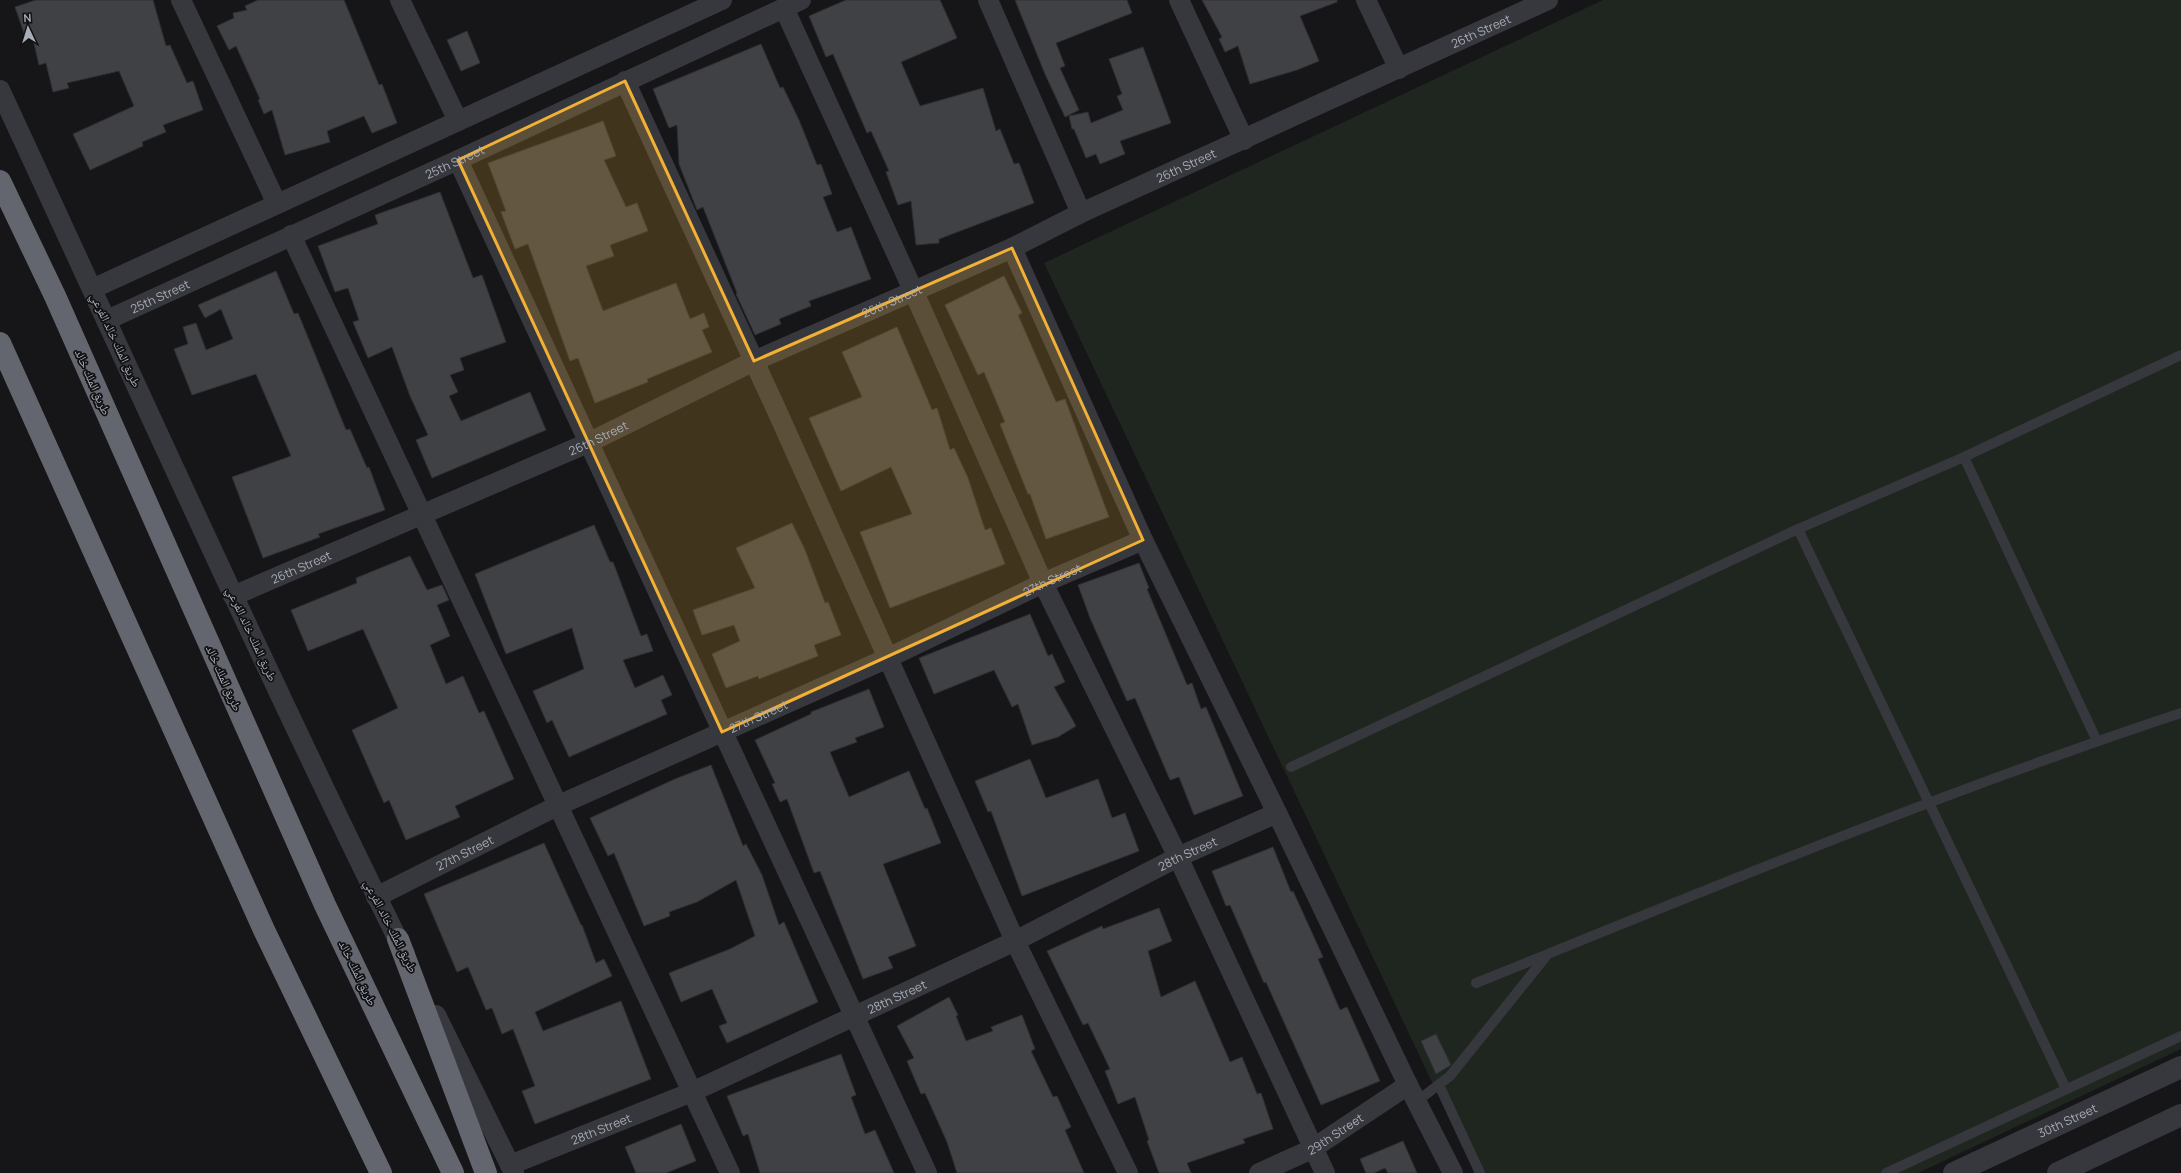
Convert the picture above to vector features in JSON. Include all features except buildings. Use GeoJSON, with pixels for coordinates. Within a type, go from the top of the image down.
{"type":"FeatureCollection","features":[{"type":"Feature","properties":{"kind":"highway","name":"طريق الملك خالد"},"geometry":{"type":"LineString","coordinates":[[0,181],[55,296],[325,905],[453,1173]]}},
{"type":"Feature","properties":{"kind":"highway"},"geometry":{"type":"LineString","coordinates":[[0,343],[264,930],[381,1173]]}},
{"type":"Feature","properties":{"kind":"highway"},"geometry":{"type":"LineString","coordinates":[[398,939],[486,1173]]}},
{"type":"Feature","properties":{"kind":"street"},"geometry":{"type":"LineString","coordinates":[[181,0],[277,204]]}},
{"type":"Feature","properties":{"kind":"street"},"geometry":{"type":"LineString","coordinates":[[400,0],[458,122]]}},
{"type":"Feature","properties":{"kind":"street"},"geometry":{"type":"LineString","coordinates":[[92,289],[722,0]]}},
{"type":"Feature","properties":{"kind":"street"},"geometry":{"type":"LineString","coordinates":[[988,0],[1081,213]]}},
{"type":"Feature","properties":{"kind":"street"},"geometry":{"type":"LineString","coordinates":[[1179,0],[1244,140]]}},
{"type":"Feature","properties":{"kind":"street"},"geometry":{"type":"LineString","coordinates":[[1366,0],[1399,69]]}},
{"type":"Feature","properties":{"kind":"street","name":"26th Street"},"geometry":{"type":"LineString","coordinates":[[233,596],[588,443],[754,361],[913,290],[1012,248],[1081,213],[1244,140],[1548,0]]}},
{"type":"Feature","properties":{"kind":"street"},"geometry":{"type":"LineString","coordinates":[[792,4],[913,290],[1043,583],[1178,857],[1312,1149],[1325,1173]]}},
{"type":"Feature","properties":{"kind":"street","name":"25th Street"},"geometry":{"type":"LineString","coordinates":[[107,320],[458,160],[792,4]]}},
{"type":"Feature","properties":{"kind":"street"},"geometry":{"type":"LineString","coordinates":[[625,81],[754,361],[1015,941],[1128,1173]]}},
{"type":"Feature","properties":{"kind":"street","name":"طريق الملك خالد الفرعي"},"geometry":{"type":"LineString","coordinates":[[0,90],[233,596],[376,897],[512,1169]]}},
{"type":"Feature","properties":{"kind":"street"},"geometry":{"type":"LineString","coordinates":[[458,160],[722,732],[928,1173]]}},
{"type":"Feature","properties":{"kind":"street"},"geometry":{"type":"LineString","coordinates":[[291,235],[730,1173]]}},
{"type":"Feature","properties":{"kind":"street"},"geometry":{"type":"LineString","coordinates":[[1012,248],[1143,540],[1277,813],[1412,1094],[1453,1173]]}},
{"type":"Feature","properties":{"kind":"street","name":"27th Street"},"geometry":{"type":"LineString","coordinates":[[376,897],[559,805],[888,658],[1043,583],[1143,540]]}},
{"type":"Feature","properties":{"kind":"street","name":"28th Street"},"geometry":{"type":"LineString","coordinates":[[512,1169],[692,1092],[856,1017],[1015,941],[1178,857],[1277,813]]}},
{"type":"Feature","properties":{"kind":"street","name":"30th Street"},"geometry":{"type":"LineString","coordinates":[[1954,1173],[2181,1067]]}},
{"type":"Feature","properties":{"kind":"street","name":"29th Street"},"geometry":{"type":"LineString","coordinates":[[1259,1173],[1312,1149],[1412,1094]]}},
{"type":"Feature","properties":{"kind":"street"},"geometry":{"type":"LineString","coordinates":[[2058,1173],[2181,1115]]}},
{"type":"Feature","properties":{"kind":"lane"},"geometry":{"type":"LineString","coordinates":[[1291,767],[1798,529],[1964,456],[2181,355]]}},
{"type":"Feature","properties":{"kind":"lane"},"geometry":{"type":"LineString","coordinates":[[1964,456],[2097,741]]}},
{"type":"Feature","properties":{"kind":"lane"},"geometry":{"type":"LineString","coordinates":[[1798,529],[2066,1089]]}},
{"type":"Feature","properties":{"kind":"lane"},"geometry":{"type":"LineString","coordinates":[[1476,983],[1928,803],[2097,741],[2181,713]]}},
{"type":"Feature","properties":{"kind":"lane"},"geometry":{"type":"LineString","coordinates":[[1412,1094],[1439,1085],[1450,1076],[1548,954]]}},
{"type":"Feature","properties":{"kind":"lane"},"geometry":{"type":"LineString","coordinates":[[1886,1173],[2181,1036]]}},
{"type":"Feature","properties":{"kind":"lane"},"geometry":{"type":"LineString","coordinates":[[1439,1085],[1480,1173]]}},
{"type":"Feature","properties":{"kind":"highlighted area"},"geometry":{"type":"Polygon","coordinates":[[[625,81],[754,361],[1012,248],[1143,540],[722,732],[458,160],[625,81]]]}},
{"type":"Feature","properties":{"kind":"shaded area"},"geometry":{"type":"Polygon","coordinates":[[[1603,0],[2181,0],[2181,1049],[1918,1173],[1475,1173],[1044,263],[1603,0]]]}}]}
